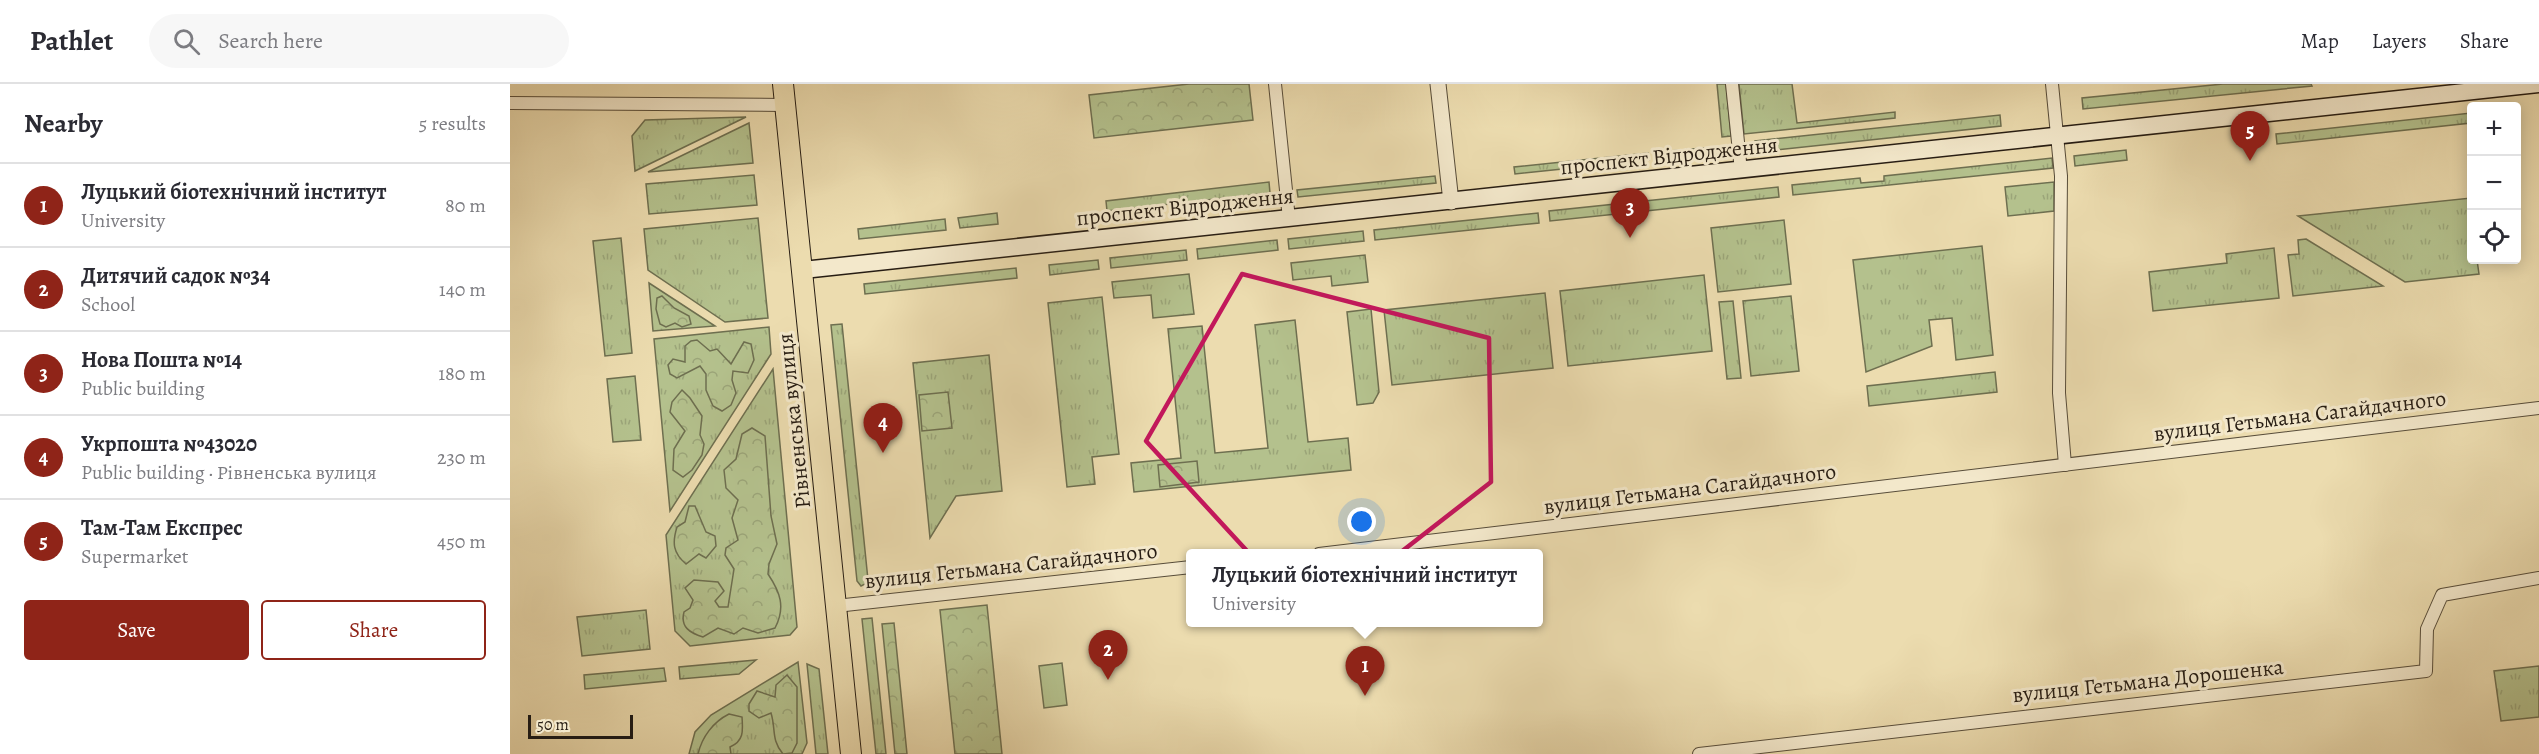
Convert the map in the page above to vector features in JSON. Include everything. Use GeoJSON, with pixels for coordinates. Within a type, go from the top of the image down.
{"type":"FeatureCollection","features":[{"type":"Feature","properties":{"kind":"main road","name":"Рівненська вулиця"},"geometry":{"type":"LineString","coordinates":[[783,84],[851,754]]}},
{"type":"Feature","properties":{"kind":"main road","name":"проспект Відродження"},"geometry":{"type":"LineString","coordinates":[[802,270],[2539,84]]}},
{"type":"Feature","properties":{"kind":"street"},"geometry":{"type":"LineString","coordinates":[[1275,84],[1289,219]]}},
{"type":"Feature","properties":{"kind":"street"},"geometry":{"type":"LineString","coordinates":[[1438,84],[1451,202]]}},
{"type":"Feature","properties":{"kind":"street"},"geometry":{"type":"LineString","coordinates":[[1732,84],[1741,171]]}},
{"type":"Feature","properties":{"kind":"street"},"geometry":{"type":"LineString","coordinates":[[2052,84],[2061,176],[2059,393],[2066,465]]}},
{"type":"Feature","properties":{"kind":"street"},"geometry":{"type":"LineString","coordinates":[[510,103],[785,105]]}},
{"type":"Feature","properties":{"kind":"street","name":"вулиця Гетьмана Сагайдачного"},"geometry":{"type":"LineString","coordinates":[[1361,549],[2539,408]]}},
{"type":"Feature","properties":{"kind":"street","name":"вулиця Гетьмана Сагайдачного"},"geometry":{"type":"LineString","coordinates":[[836,606],[1186,568]]}},
{"type":"Feature","properties":{"kind":"street","name":"вулиця Гетьмана Дорошенка"},"geometry":{"type":"LineString","coordinates":[[1699,754],[2426,671],[2427,629],[2442,595],[2539,578]]}},
{"type":"Feature","properties":{"kind":"highlighted area"},"geometry":{"type":"Polygon","coordinates":[[[1242,274],[1489,338],[1491,482],[1338,601],[1248,552],[1146,441],[1242,274]]]}},
{"type":"Feature","properties":{"kind":"green space"},"geometry":{"type":"Polygon","coordinates":[[[1189,84],[1249,84],[1253,120],[1094,138],[1089,95],[1189,84]]]}},
{"type":"Feature","properties":{"kind":"green space"},"geometry":{"type":"Polygon","coordinates":[[[1717,84],[1726,84],[1731,136],[1722,137],[1717,84]]]}},
{"type":"Feature","properties":{"kind":"green space"},"geometry":{"type":"Polygon","coordinates":[[[1739,84],[1792,84],[1797,123],[1895,112],[1895,118],[1744,134],[1739,84]]]}},
{"type":"Feature","properties":{"kind":"green space"},"geometry":{"type":"Polygon","coordinates":[[[2223,84],[2311,84],[2312,86],[2083,109],[2082,98],[2223,84]]]}},
{"type":"Feature","properties":{"kind":"green space"},"geometry":{"type":"Polygon","coordinates":[[[2467,113],[2467,123],[2277,144],[2276,134],[2467,113]]]}},
{"type":"Feature","properties":{"kind":"green space"},"geometry":{"type":"Polygon","coordinates":[[[2000,115],[2001,126],[1756,152],[1755,141],[2000,115]]]}},
{"type":"Feature","properties":{"kind":"green space"},"geometry":{"type":"Polygon","coordinates":[[[746,117],[635,171],[632,136],[645,120],[746,117]]]}},
{"type":"Feature","properties":{"kind":"green space"},"geometry":{"type":"Polygon","coordinates":[[[749,123],[753,163],[648,172],[749,123]]]}},
{"type":"Feature","properties":{"kind":"green space"},"geometry":{"type":"Polygon","coordinates":[[[1713,147],[1714,154],[1660,159],[1659,152],[1713,147]]]}},
{"type":"Feature","properties":{"kind":"green space"},"geometry":{"type":"Polygon","coordinates":[[[2126,150],[2127,160],[2075,166],[2074,156],[2126,150]]]}},
{"type":"Feature","properties":{"kind":"green space"},"geometry":{"type":"Polygon","coordinates":[[[1648,153],[1649,160],[1515,174],[1514,167],[1648,153]]]}},
{"type":"Feature","properties":{"kind":"green space"},"geometry":{"type":"Polygon","coordinates":[[[2052,158],[2053,168],[1793,195],[1792,185],[1860,178],[1861,183],[1884,181],[1884,176],[2052,158]]]}},
{"type":"Feature","properties":{"kind":"green space"},"geometry":{"type":"Polygon","coordinates":[[[754,175],[757,205],[649,214],[646,184],[754,175]]]}},
{"type":"Feature","properties":{"kind":"green space"},"geometry":{"type":"Polygon","coordinates":[[[1435,176],[1436,183],[1298,197],[1297,190],[1435,176]]]}},
{"type":"Feature","properties":{"kind":"green space"},"geometry":{"type":"Polygon","coordinates":[[[1269,182],[1270,193],[1107,211],[1106,201],[1269,182]]]}},
{"type":"Feature","properties":{"kind":"green space"},"geometry":{"type":"Polygon","coordinates":[[[2054,182],[2054,211],[2008,216],[2005,187],[2054,182]]]}},
{"type":"Feature","properties":{"kind":"green space"},"geometry":{"type":"Polygon","coordinates":[[[1778,187],[1779,197],[1550,221],[1549,211],[1778,187]]]}},
{"type":"Feature","properties":{"kind":"green space"},"geometry":{"type":"Polygon","coordinates":[[[2467,198],[2467,264],[2478,264],[2479,274],[2405,282],[2298,216],[2467,198]]]}},
{"type":"Feature","properties":{"kind":"green space"},"geometry":{"type":"Polygon","coordinates":[[[997,213],[998,224],[960,228],[958,218],[997,213]]]}},
{"type":"Feature","properties":{"kind":"green space"},"geometry":{"type":"Polygon","coordinates":[[[1538,213],[1539,223],[1375,240],[1374,230],[1538,213]]]}},
{"type":"Feature","properties":{"kind":"green space"},"geometry":{"type":"Polygon","coordinates":[[[758,218],[768,318],[725,322],[648,270],[644,229],[758,218]]]}},
{"type":"Feature","properties":{"kind":"green space"},"geometry":{"type":"Polygon","coordinates":[[[945,219],[946,230],[859,239],[858,229],[945,219]]]}},
{"type":"Feature","properties":{"kind":"green space"},"geometry":{"type":"Polygon","coordinates":[[[1784,220],[1791,284],[1718,292],[1711,228],[1784,220]]]}},
{"type":"Feature","properties":{"kind":"green space"},"geometry":{"type":"Polygon","coordinates":[[[1363,231],[1364,241],[1289,249],[1288,239],[1363,231]]]}},
{"type":"Feature","properties":{"kind":"green space"},"geometry":{"type":"Polygon","coordinates":[[[621,238],[632,353],[605,356],[593,241],[621,238]]]}},
{"type":"Feature","properties":{"kind":"green space"},"geometry":{"type":"Polygon","coordinates":[[[2306,239],[2383,286],[2293,296],[2288,255],[2299,254],[2298,240],[2306,239]]]}},
{"type":"Feature","properties":{"kind":"green space"},"geometry":{"type":"Polygon","coordinates":[[[1277,240],[1278,250],[1198,259],[1197,249],[1277,240]]]}},
{"type":"Feature","properties":{"kind":"green space"},"geometry":{"type":"Polygon","coordinates":[[[1982,246],[1993,355],[1956,360],[1952,318],[1929,320],[1932,346],[1866,372],[1853,260],[1982,246]]]}},
{"type":"Feature","properties":{"kind":"green space"},"geometry":{"type":"Polygon","coordinates":[[[2274,248],[2279,298],[2153,311],[2149,272],[2227,263],[2226,254],[2274,248]]]}},
{"type":"Feature","properties":{"kind":"green space"},"geometry":{"type":"Polygon","coordinates":[[[1186,250],[1187,260],[1111,268],[1110,258],[1186,250]]]}},
{"type":"Feature","properties":{"kind":"green space"},"geometry":{"type":"Polygon","coordinates":[[[1365,255],[1368,282],[1332,286],[1331,276],[1293,280],[1291,263],[1365,255]]]}},
{"type":"Feature","properties":{"kind":"green space"},"geometry":{"type":"Polygon","coordinates":[[[1098,260],[1099,269],[1050,275],[1049,265],[1098,260]]]}},
{"type":"Feature","properties":{"kind":"green space"},"geometry":{"type":"Polygon","coordinates":[[[1016,268],[1017,278],[865,294],[864,284],[1016,268]]]}},
{"type":"Feature","properties":{"kind":"green space"},"geometry":{"type":"Polygon","coordinates":[[[1189,274],[1194,314],[1153,318],[1151,295],[1114,298],[1112,282],[1189,274]]]}},
{"type":"Feature","properties":{"kind":"green space"},"geometry":{"type":"Polygon","coordinates":[[[1704,275],[1712,351],[1568,366],[1560,291],[1704,275]]]}},
{"type":"Feature","properties":{"kind":"green space"},"geometry":{"type":"Polygon","coordinates":[[[649,283],[715,326],[653,331],[649,283]]]}},
{"type":"Feature","properties":{"kind":"green space"},"geometry":{"type":"Polygon","coordinates":[[[1545,293],[1553,368],[1392,385],[1384,310],[1545,293]]]}},
{"type":"Feature","properties":{"kind":"green space"},"geometry":{"type":"Polygon","coordinates":[[[662,296],[674,308],[689,316],[691,324],[682,327],[675,323],[666,327],[660,324],[656,309],[657,298],[662,296]]]}},
{"type":"Feature","properties":{"kind":"green space"},"geometry":{"type":"Polygon","coordinates":[[[1791,296],[1799,371],[1751,376],[1743,301],[1791,296]]]}},
{"type":"Feature","properties":{"kind":"green space"},"geometry":{"type":"Polygon","coordinates":[[[1102,297],[1119,454],[1092,457],[1095,484],[1067,487],[1048,303],[1102,297]]]}},
{"type":"Feature","properties":{"kind":"green space"},"geometry":{"type":"Polygon","coordinates":[[[1733,301],[1741,378],[1727,379],[1719,302],[1733,301]]]}},
{"type":"Feature","properties":{"kind":"green space"},"geometry":{"type":"Polygon","coordinates":[[[1371,309],[1379,392],[1373,403],[1357,405],[1347,312],[1371,309]]]}},
{"type":"Feature","properties":{"kind":"green space"},"geometry":{"type":"Polygon","coordinates":[[[1295,320],[1308,442],[1348,438],[1351,470],[1134,492],[1131,463],[1181,458],[1168,329],[1202,326],[1215,453],[1268,448],[1255,325],[1295,320]]]}},
{"type":"Feature","properties":{"kind":"green space"},"geometry":{"type":"Polygon","coordinates":[[[842,324],[868,580],[861,586],[857,581],[831,325],[842,324]]]}},
{"type":"Feature","properties":{"kind":"green space"},"geometry":{"type":"Polygon","coordinates":[[[769,327],[771,354],[670,511],[654,339],[769,327]]]}},
{"type":"Feature","properties":{"kind":"green space"},"geometry":{"type":"Polygon","coordinates":[[[697,340],[710,351],[717,349],[731,364],[744,342],[751,344],[754,360],[748,373],[733,371],[732,380],[736,393],[731,405],[722,411],[713,406],[706,390],[706,374],[700,366],[677,378],[670,374],[668,365],[673,359],[685,362],[685,346],[697,340]]]}},
{"type":"Feature","properties":{"kind":"green space"},"geometry":{"type":"Polygon","coordinates":[[[989,355],[1002,491],[956,496],[930,538],[913,363],[989,355]]]}},
{"type":"Feature","properties":{"kind":"green space"},"geometry":{"type":"Polygon","coordinates":[[[773,369],[797,627],[790,635],[690,646],[675,631],[666,535],[773,369]]]}},
{"type":"Feature","properties":{"kind":"green space"},"geometry":{"type":"Polygon","coordinates":[[[1995,372],[1997,392],[1869,406],[1867,386],[1995,372]]]}},
{"type":"Feature","properties":{"kind":"green space"},"geometry":{"type":"Polygon","coordinates":[[[635,376],[641,440],[613,442],[607,379],[635,376]]]}},
{"type":"Feature","properties":{"kind":"green space"},"geometry":{"type":"Polygon","coordinates":[[[682,390],[702,416],[700,435],[704,444],[702,455],[692,470],[683,477],[673,470],[674,449],[685,431],[670,412],[672,402],[682,390]]]}},
{"type":"Feature","properties":{"kind":"green space"},"geometry":{"type":"Polygon","coordinates":[[[948,392],[952,428],[922,431],[919,395],[948,392]]]}},
{"type":"Feature","properties":{"kind":"green space"},"geometry":{"type":"Polygon","coordinates":[[[752,428],[765,436],[771,516],[777,544],[769,564],[768,574],[778,593],[780,613],[775,628],[758,633],[743,628],[734,634],[718,628],[703,637],[687,629],[683,622],[684,612],[690,608],[693,600],[685,588],[694,580],[718,582],[724,591],[715,601],[719,607],[728,607],[734,569],[725,555],[726,548],[738,540],[732,518],[738,500],[726,488],[724,470],[736,459],[742,434],[752,428]]]}},
{"type":"Feature","properties":{"kind":"green space"},"geometry":{"type":"Polygon","coordinates":[[[1197,461],[1199,482],[1160,487],[1158,465],[1197,461]]]}},
{"type":"Feature","properties":{"kind":"green space"},"geometry":{"type":"Polygon","coordinates":[[[689,506],[695,506],[706,532],[715,536],[716,546],[706,558],[699,554],[686,564],[676,552],[674,538],[677,527],[685,522],[689,506]]]}},
{"type":"Feature","properties":{"kind":"green space"},"geometry":{"type":"Polygon","coordinates":[[[987,605],[1002,754],[955,754],[940,610],[987,605]]]}},
{"type":"Feature","properties":{"kind":"green space"},"geometry":{"type":"Polygon","coordinates":[[[646,610],[650,649],[582,656],[577,617],[646,610]]]}},
{"type":"Feature","properties":{"kind":"green space"},"geometry":{"type":"Polygon","coordinates":[[[872,618],[886,754],[876,754],[862,619],[872,618]]]}},
{"type":"Feature","properties":{"kind":"green space"},"geometry":{"type":"Polygon","coordinates":[[[894,623],[907,754],[895,754],[882,624],[894,623]]]}},
{"type":"Feature","properties":{"kind":"green space"},"geometry":{"type":"Polygon","coordinates":[[[756,660],[739,674],[680,679],[679,667],[756,660]]]}},
{"type":"Feature","properties":{"kind":"green space"},"geometry":{"type":"Polygon","coordinates":[[[798,662],[807,743],[802,754],[689,754],[695,732],[711,715],[798,662]]]}},
{"type":"Feature","properties":{"kind":"green space"},"geometry":{"type":"Polygon","coordinates":[[[1062,663],[1067,705],[1044,708],[1039,666],[1062,663]]]}},
{"type":"Feature","properties":{"kind":"green space"},"geometry":{"type":"Polygon","coordinates":[[[807,664],[819,669],[828,754],[816,754],[807,664]]]}},
{"type":"Feature","properties":{"kind":"green space"},"geometry":{"type":"Polygon","coordinates":[[[2539,666],[2539,717],[2501,721],[2494,671],[2539,666]]]}},
{"type":"Feature","properties":{"kind":"green space"},"geometry":{"type":"Polygon","coordinates":[[[664,668],[666,681],[585,689],[584,675],[664,668]]]}},
{"type":"Feature","properties":{"kind":"green space"},"geometry":{"type":"Polygon","coordinates":[[[787,675],[797,687],[797,743],[792,753],[783,754],[775,739],[771,713],[759,718],[749,711],[749,704],[757,691],[775,697],[776,685],[787,675]]]}},
{"type":"Feature","properties":{"kind":"green space"},"geometry":{"type":"Polygon","coordinates":[[[729,714],[742,717],[742,735],[735,745],[730,747],[731,754],[698,754],[709,731],[729,714]]]}},
{"type":"Feature","properties":{"kind":"place","name":"Там-Там Експрес"},"geometry":{"type":"Point","coordinates":[2250,161]}},
{"type":"Feature","properties":{"kind":"place","name":"Нова Пошта №14"},"geometry":{"type":"Point","coordinates":[1630,238]}},
{"type":"Feature","properties":{"kind":"place","name":"Укрпошта №43020"},"geometry":{"type":"Point","coordinates":[883,453]}},
{"type":"Feature","properties":{"kind":"place","name":"Дитячий садок №34"},"geometry":{"type":"Point","coordinates":[1108,680]}},
{"type":"Feature","properties":{"kind":"place","name":"Луцький біотехнічний інститут"},"geometry":{"type":"Point","coordinates":[1365,696]}}]}
